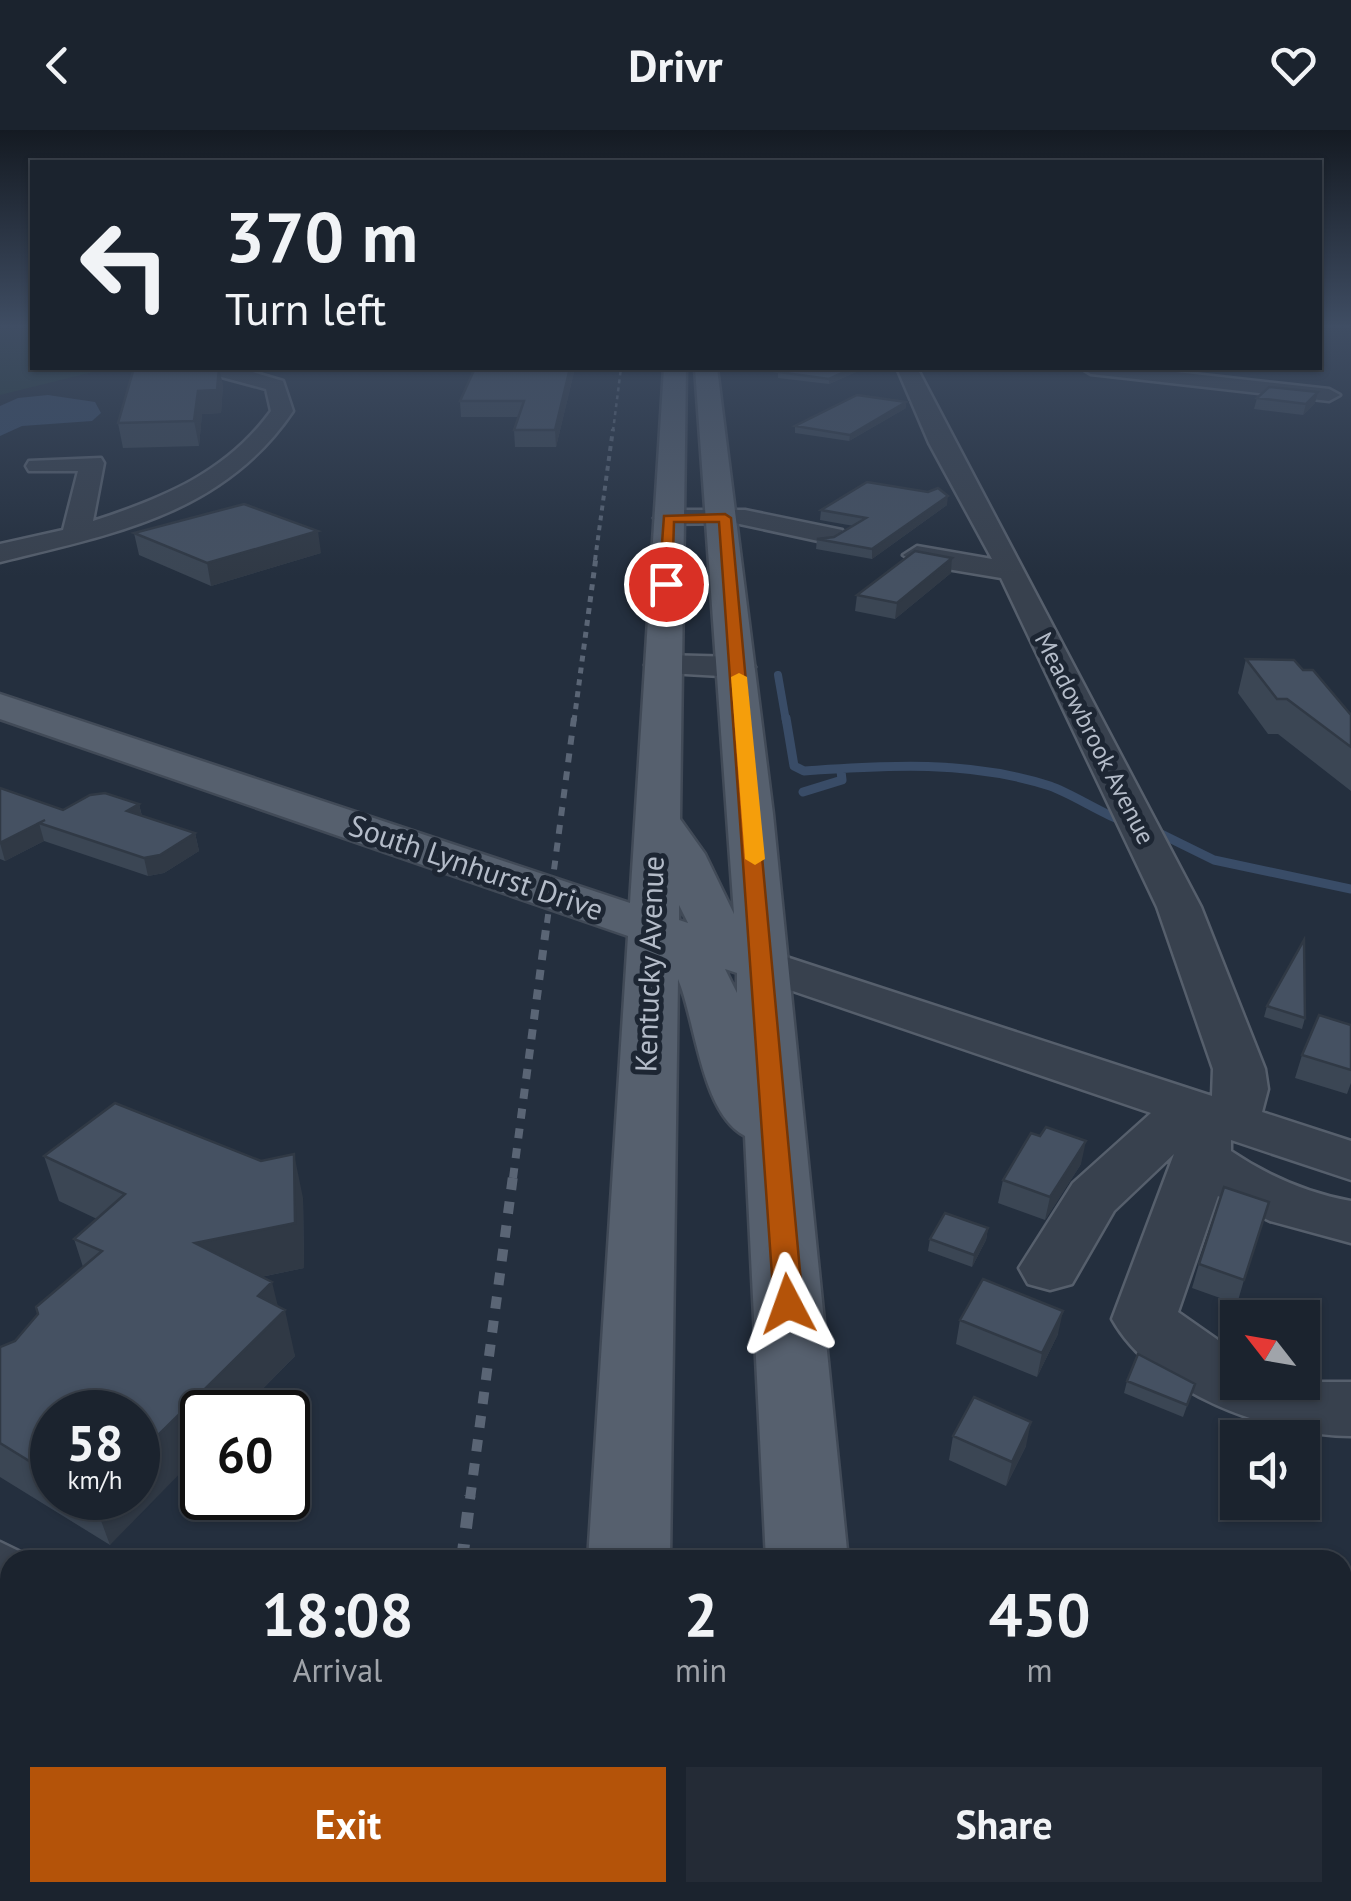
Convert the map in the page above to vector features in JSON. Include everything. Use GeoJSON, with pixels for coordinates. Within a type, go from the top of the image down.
{"type":"FeatureCollection","features":[{"type":"Feature","properties":{"kind":"main road","name":"Kentucky Avenue"},"geometry":{"type":"LineString","coordinates":[[629,1550],[673,411]]}},
{"type":"Feature","properties":{"kind":"main road"},"geometry":{"type":"LineString","coordinates":[[714,411],[735,518],[738,667],[805,1550]]}},
{"type":"Feature","properties":{"kind":"main road","name":"South Lynhurst Drive"},"geometry":{"type":"LineString","coordinates":[[0,706],[763,965]]}},
{"type":"Feature","properties":{"kind":"main road"},"geometry":{"type":"LineString","coordinates":[[655,819],[682,849],[708,919],[734,946],[763,965]]}},
{"type":"Feature","properties":{"kind":"main road"},"geometry":{"type":"LineString","coordinates":[[652,927],[686,950],[700,967],[728,1042],[743,1105],[776,1134]]}},
{"type":"Feature","properties":{"kind":"street"},"geometry":{"type":"LineString","coordinates":[[0,553],[76,535],[193,491],[228,473],[263,443],[282,411]]}},
{"type":"Feature","properties":{"kind":"street","name":"Meadowbrook Avenue"},"geometry":{"type":"LineString","coordinates":[[926,411],[1192,934],[1239,1069],[1241,1089],[1206,1125],[1144,1318],[1184,1357],[1241,1386],[1313,1412],[1351,1410]]}},
{"type":"Feature","properties":{"kind":"street"},"geometry":{"type":"LineString","coordinates":[[38,466],[92,463],[76,535]]}},
{"type":"Feature","properties":{"kind":"street"},"geometry":{"type":"LineString","coordinates":[[668,518],[735,518],[832,536]]}},
{"type":"Feature","properties":{"kind":"street"},"geometry":{"type":"LineString","coordinates":[[917,555],[1009,570]]}},
{"type":"Feature","properties":{"kind":"street"},"geometry":{"type":"LineString","coordinates":[[662,665],[738,667]]}},
{"type":"Feature","properties":{"kind":"street","name":"South Lynhurst Drive"},"geometry":{"type":"LineString","coordinates":[[763,965],[1206,1125],[1351,1161]]}},
{"type":"Feature","properties":{"kind":"street"},"geometry":{"type":"LineString","coordinates":[[1050,1268],[1073,1226],[1110,1179],[1162,1139],[1206,1125],[1239,1186],[1277,1205],[1351,1222]]}},
{"type":"Feature","properties":{"kind":"water"},"geometry":{"type":"Polygon","coordinates":[[[0,411],[101,413],[92,421],[22,426],[0,436],[0,411]]]}},
{"type":"Feature","properties":{"kind":"building"},"geometry":{"type":"Polygon","coordinates":[[[122,411],[195,411],[194,421],[118,423],[122,411]]]}},
{"type":"Feature","properties":{"kind":"building"},"geometry":{"type":"Polygon","coordinates":[[[521,411],[560,411],[555,430],[514,430],[521,411]]]}},
{"type":"Feature","properties":{"kind":"building"},"geometry":{"type":"Polygon","coordinates":[[[826,411],[891,411],[850,435],[795,426],[826,411]]]}},
{"type":"Feature","properties":{"kind":"building"},"geometry":{"type":"Polygon","coordinates":[[[867,482],[928,492],[938,488],[948,496],[872,549],[817,539],[834,537],[866,518],[821,510],[867,482]]]}},
{"type":"Feature","properties":{"kind":"building"},"geometry":{"type":"Polygon","coordinates":[[[244,504],[318,531],[207,563],[134,533],[244,504]]]}},
{"type":"Feature","properties":{"kind":"building"},"geometry":{"type":"Polygon","coordinates":[[[915,551],[952,558],[897,603],[857,595],[915,551]]]}},
{"type":"Feature","properties":{"kind":"building"},"geometry":{"type":"Polygon","coordinates":[[[1246,659],[1294,660],[1303,670],[1313,670],[1351,715],[1351,747],[1287,699],[1277,699],[1246,659]]]}},
{"type":"Feature","properties":{"kind":"building"},"geometry":{"type":"Polygon","coordinates":[[[0,788],[63,810],[90,795],[105,793],[139,804],[127,811],[195,833],[160,855],[144,858],[39,823],[0,843],[0,788]]]}},
{"type":"Feature","properties":{"kind":"building"},"geometry":{"type":"Polygon","coordinates":[[[1304,940],[1305,1018],[1267,1006],[1304,940]]]}},
{"type":"Feature","properties":{"kind":"building"},"geometry":{"type":"Polygon","coordinates":[[[1319,1015],[1351,1025],[1351,1070],[1302,1055],[1319,1015]]]}},
{"type":"Feature","properties":{"kind":"building"},"geometry":{"type":"Polygon","coordinates":[[[115,1103],[261,1161],[294,1154],[295,1223],[195,1243],[272,1282],[258,1296],[285,1310],[204,1390],[180,1390],[180,1414],[160,1433],[160,1390],[30,1390],[30,1461],[0,1443],[0,1347],[15,1341],[38,1314],[36,1307],[102,1251],[74,1239],[125,1194],[44,1156],[115,1103]]]}},
{"type":"Feature","properties":{"kind":"building"},"geometry":{"type":"Polygon","coordinates":[[[1046,1127],[1086,1141],[1050,1197],[1003,1180],[1031,1133],[1040,1136],[1046,1127]]]}},
{"type":"Feature","properties":{"kind":"building"},"geometry":{"type":"Polygon","coordinates":[[[1224,1187],[1269,1202],[1244,1280],[1199,1264],[1224,1187]]]}},
{"type":"Feature","properties":{"kind":"building"},"geometry":{"type":"Polygon","coordinates":[[[945,1213],[988,1228],[974,1255],[930,1239],[945,1213]]]}},
{"type":"Feature","properties":{"kind":"building"},"geometry":{"type":"Polygon","coordinates":[[[983,1279],[1063,1311],[1042,1353],[960,1320],[983,1279]]]}},
{"type":"Feature","properties":{"kind":"building"},"geometry":{"type":"Polygon","coordinates":[[[1138,1354],[1195,1384],[1187,1405],[1127,1381],[1138,1354]]]}},
{"type":"Feature","properties":{"kind":"building"},"geometry":{"type":"Polygon","coordinates":[[[974,1397],[1031,1422],[1012,1462],[953,1436],[974,1397]]]}},
{"type":"Feature","properties":{"kind":"waterway"},"geometry":{"type":"LineString","coordinates":[[778,675],[786,721]]}},
{"type":"Feature","properties":{"kind":"waterway"},"geometry":{"type":"LineString","coordinates":[[786,718],[794,766],[804,771],[928,766],[989,772],[1050,786],[1120,820]]}},
{"type":"Feature","properties":{"kind":"waterway"},"geometry":{"type":"LineString","coordinates":[[803,792],[842,780],[841,771]]}},
{"type":"Feature","properties":{"kind":"waterway"},"geometry":{"type":"LineString","coordinates":[[1153,830],[1214,860],[1351,889]]}},
{"type":"Feature","properties":{"kind":"railway"},"geometry":{"type":"LineString","coordinates":[[613,431],[616,411]]}},
{"type":"Feature","properties":{"kind":"railway"},"geometry":{"type":"LineString","coordinates":[[595,560],[613,429]]}},
{"type":"Feature","properties":{"kind":"railway"},"geometry":{"type":"LineString","coordinates":[[574,721],[596,557]]}},
{"type":"Feature","properties":{"kind":"railway"},"geometry":{"type":"LineString","coordinates":[[547,923],[574,718]]}},
{"type":"Feature","properties":{"kind":"railway"},"geometry":{"type":"LineString","coordinates":[[513,1178],[547,921]]}},
{"type":"Feature","properties":{"kind":"railway"},"geometry":{"type":"LineString","coordinates":[[470,1499],[513,1176]]}},
{"type":"Feature","properties":{"kind":"railway"},"geometry":{"type":"LineString","coordinates":[[463,1550],[470,1496]]}},
{"type":"Feature","properties":{"kind":"slow traffic"},"geometry":{"type":"LineString","coordinates":[[739,677],[755,859]]}},
{"type":"Feature","properties":{"kind":"route"},"geometry":{"type":"LineString","coordinates":[[666,584],[668,518],[725,518],[788,1304]]}}]}
